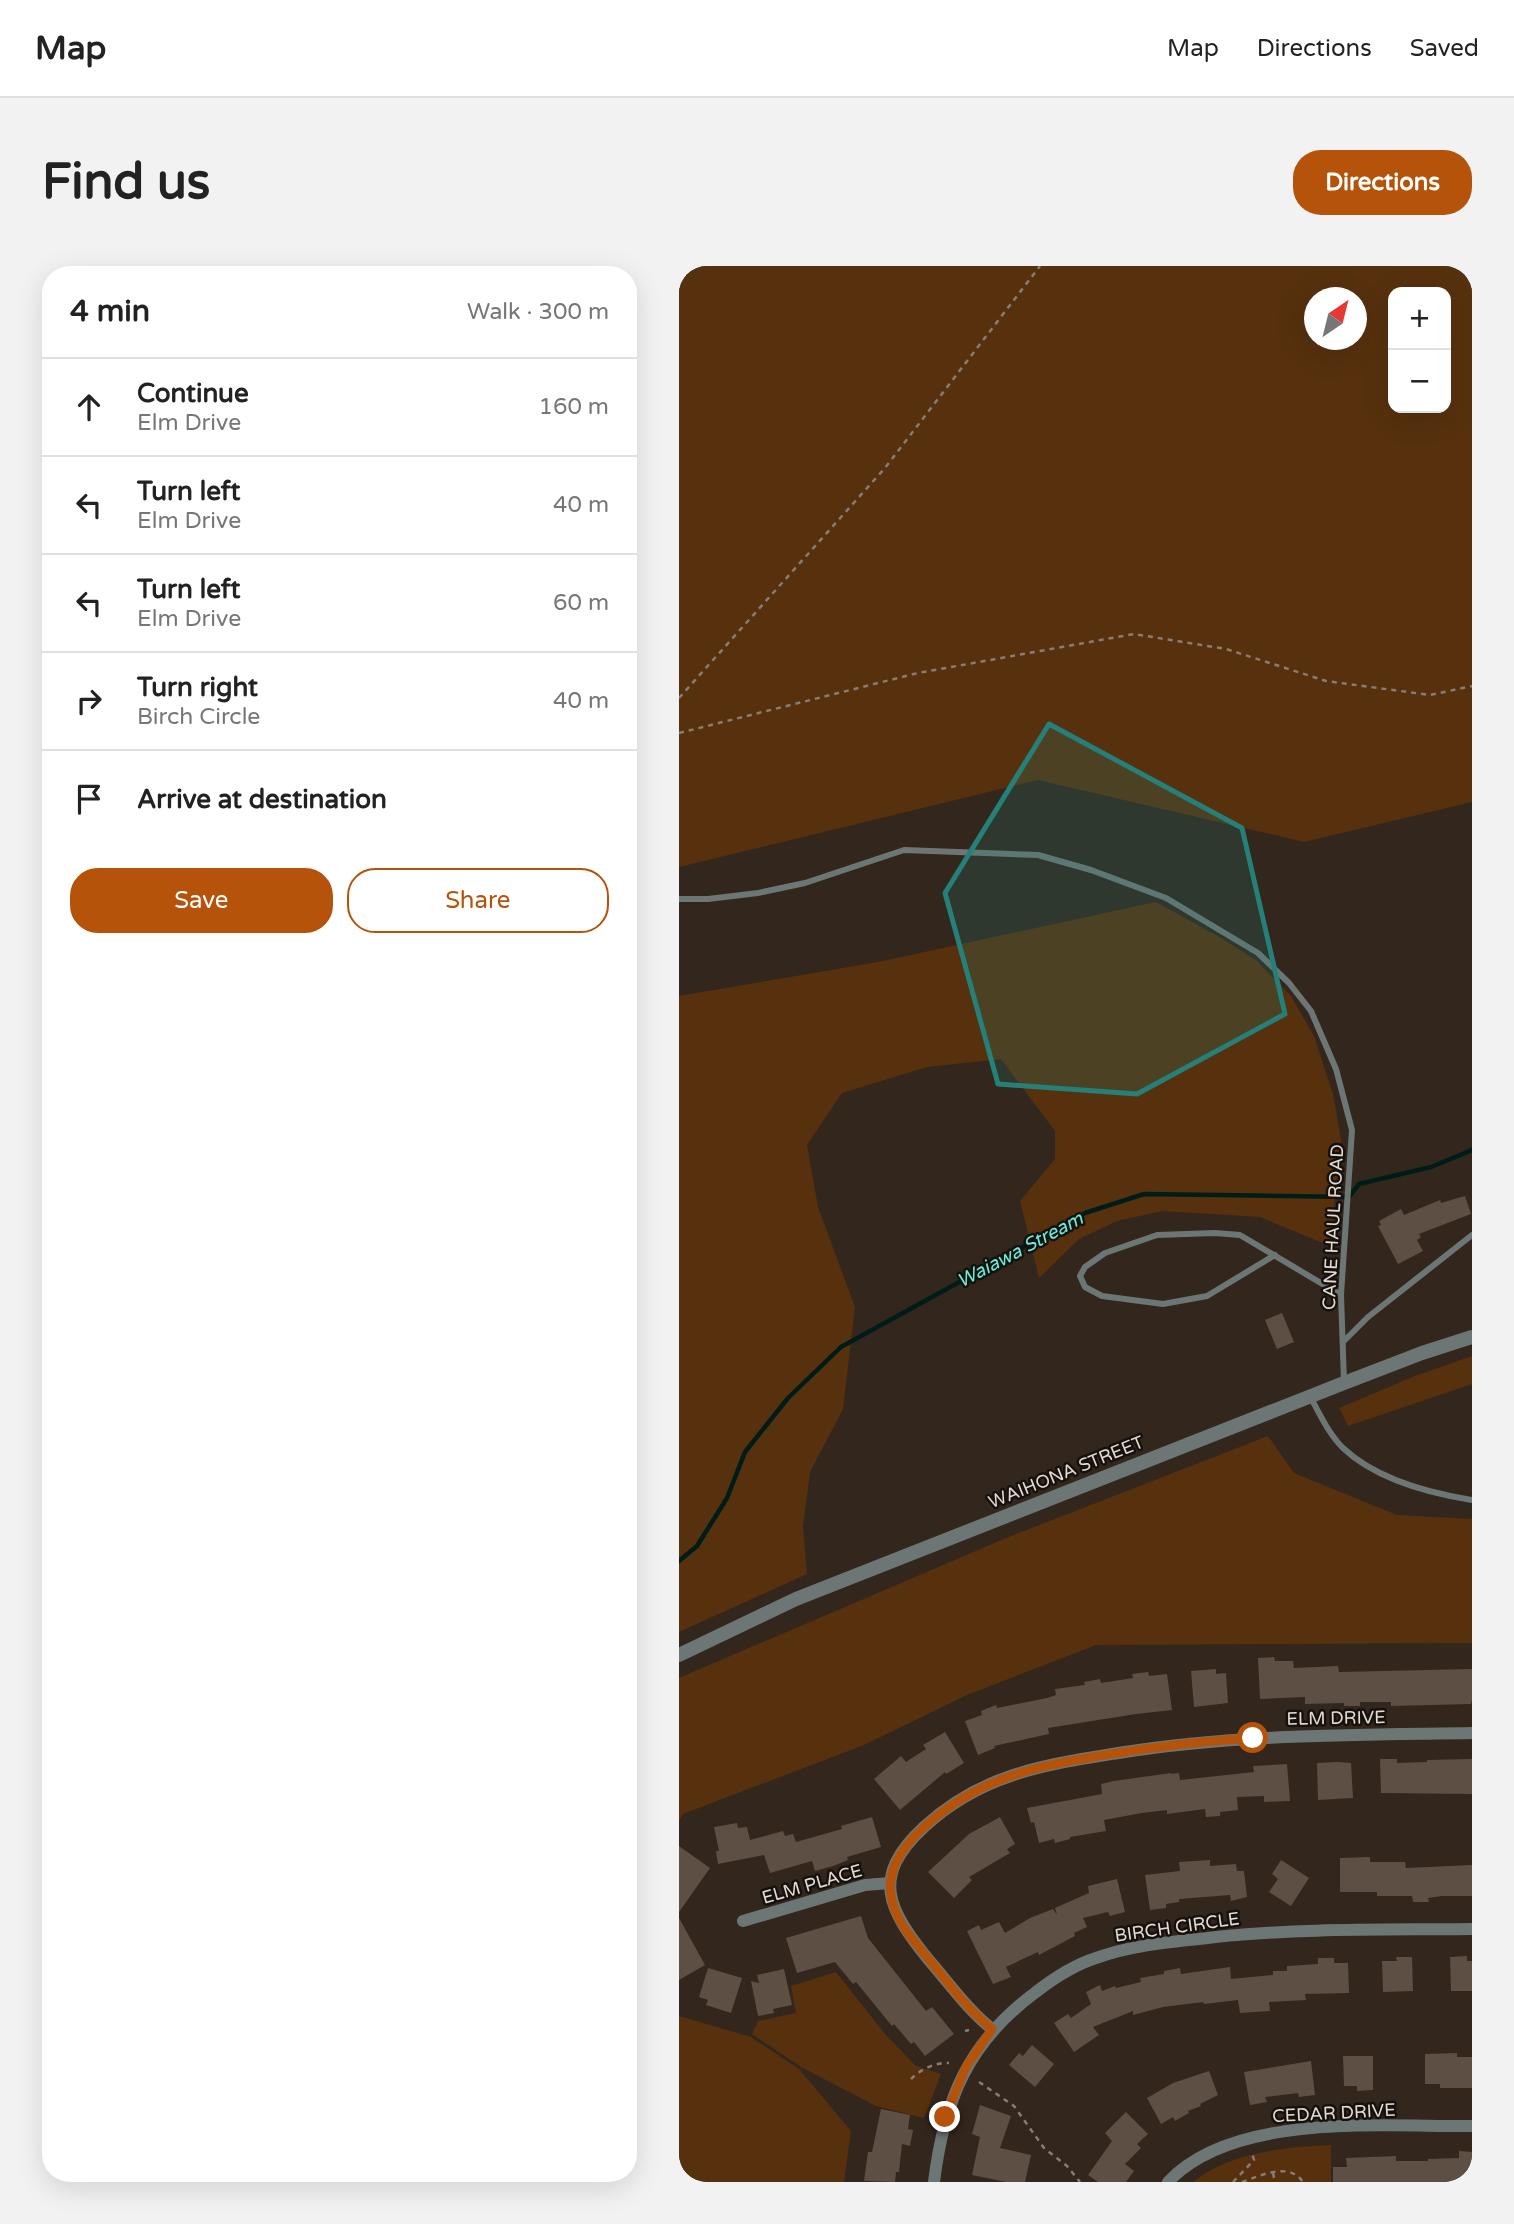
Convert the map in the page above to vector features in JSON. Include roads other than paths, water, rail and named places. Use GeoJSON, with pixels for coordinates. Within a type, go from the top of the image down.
{"type":"FeatureCollection","features":[{"type":"Feature","properties":{"kind":"street","name":"WAIHONA STREET"},"geometry":{"type":"LineString","coordinates":[[679,1655],[796,1599],[1310,1396],[1472,1337]]}},
{"type":"Feature","properties":{"kind":"street","name":"ELM DRIVE"},"geometry":{"type":"LineString","coordinates":[[890,1883],[897,1860],[909,1842],[944,1810],[971,1792],[1005,1776],[1044,1765],[1211,1741],[1472,1733]]}},
{"type":"Feature","properties":{"kind":"street","name":"ELM PLACE"},"geometry":{"type":"LineString","coordinates":[[743,1921],[865,1885],[890,1883]]}},
{"type":"Feature","properties":{"kind":"street"},"geometry":{"type":"LineString","coordinates":[[890,1883],[894,1907],[909,1934],[974,2014],[992,2029]]}},
{"type":"Feature","properties":{"kind":"street","name":"BIRCH CIRCLE"},"geometry":{"type":"LineString","coordinates":[[934,2182],[938,2144],[945,2117],[966,2067],[992,2029],[1020,2003],[1074,1967],[1127,1949],[1240,1935],[1306,1931],[1472,1929]]}},
{"type":"Feature","properties":{"kind":"street","name":"CEDAR DRIVE"},"geometry":{"type":"LineString","coordinates":[[1168,2182],[1203,2155],[1230,2144],[1273,2133],[1343,2127],[1472,2126]]}},
{"type":"Feature","properties":{"kind":"lane","name":"CANE HAUL ROAD"},"geometry":{"type":"LineString","coordinates":[[679,899],[708,899],[758,893],[804,883],[904,850],[1038,855],[1091,870],[1166,898],[1258,953],[1289,984],[1311,1012],[1336,1069],[1352,1130],[1341,1296],[1344,1383]]}},
{"type":"Feature","properties":{"kind":"lane"},"geometry":{"type":"LineString","coordinates":[[1275,1255],[1207,1296],[1163,1304],[1102,1296],[1085,1287],[1080,1276],[1086,1267],[1105,1253],[1157,1235],[1215,1233],[1240,1235],[1275,1255],[1341,1296]]}},
{"type":"Feature","properties":{"kind":"lane"},"geometry":{"type":"LineString","coordinates":[[1344,1341],[1369,1317],[1472,1235]]}},
{"type":"Feature","properties":{"kind":"lane"},"geometry":{"type":"LineString","coordinates":[[1310,1396],[1323,1422],[1343,1447],[1369,1467],[1445,1496],[1472,1500]]}},
{"type":"Feature","properties":{"kind":"waterway","name":"Waiawa Stream"},"geometry":{"type":"LineString","coordinates":[[679,1561],[697,1546],[727,1498],[745,1452],[788,1398],[841,1347],[1085,1213],[1144,1194],[1349,1197],[1359,1184],[1431,1167],[1472,1150]]}}]}
